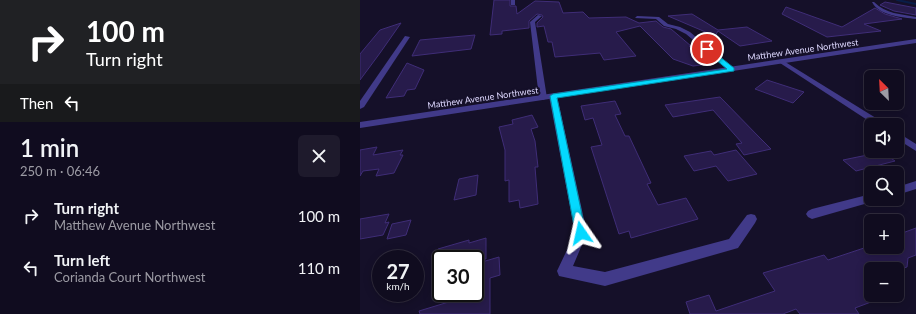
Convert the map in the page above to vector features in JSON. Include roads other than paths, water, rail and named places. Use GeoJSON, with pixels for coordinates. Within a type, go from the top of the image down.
{"type":"FeatureCollection","features":[{"type":"Feature","properties":{"kind":"street"},"geometry":{"type":"LineString","coordinates":[[540,16],[532,22],[548,97],[581,233],[564,271],[605,279],[733,244],[751,220]]}},
{"type":"Feature","properties":{"kind":"street"},"geometry":{"type":"LineString","coordinates":[[637,17],[657,18],[666,25],[683,31],[732,70]]}},
{"type":"Feature","properties":{"kind":"street"},"geometry":{"type":"LineString","coordinates":[[360,108],[407,37]]}},
{"type":"Feature","properties":{"kind":"street","name":"Matthew Avenue Northwest"},"geometry":{"type":"LineString","coordinates":[[360,125],[916,41]]}},
{"type":"Feature","properties":{"kind":"street"},"geometry":{"type":"LineString","coordinates":[[782,62],[870,118]]}},
{"type":"Feature","properties":{"kind":"street"},"geometry":{"type":"LineString","coordinates":[[904,140],[916,148]]}},
{"type":"Feature","properties":{"kind":"street"},"geometry":{"type":"LineString","coordinates":[[904,189],[916,185]]}},
{"type":"Feature","properties":{"kind":"street"},"geometry":{"type":"LineString","coordinates":[[812,214],[864,200]]}},
{"type":"Feature","properties":{"kind":"lane"},"geometry":{"type":"LineString","coordinates":[[873,3],[878,9],[883,11],[916,18]]}},
{"type":"Feature","properties":{"kind":"waterway"},"geometry":{"type":"LineString","coordinates":[[897,0],[916,4]]}}]}
